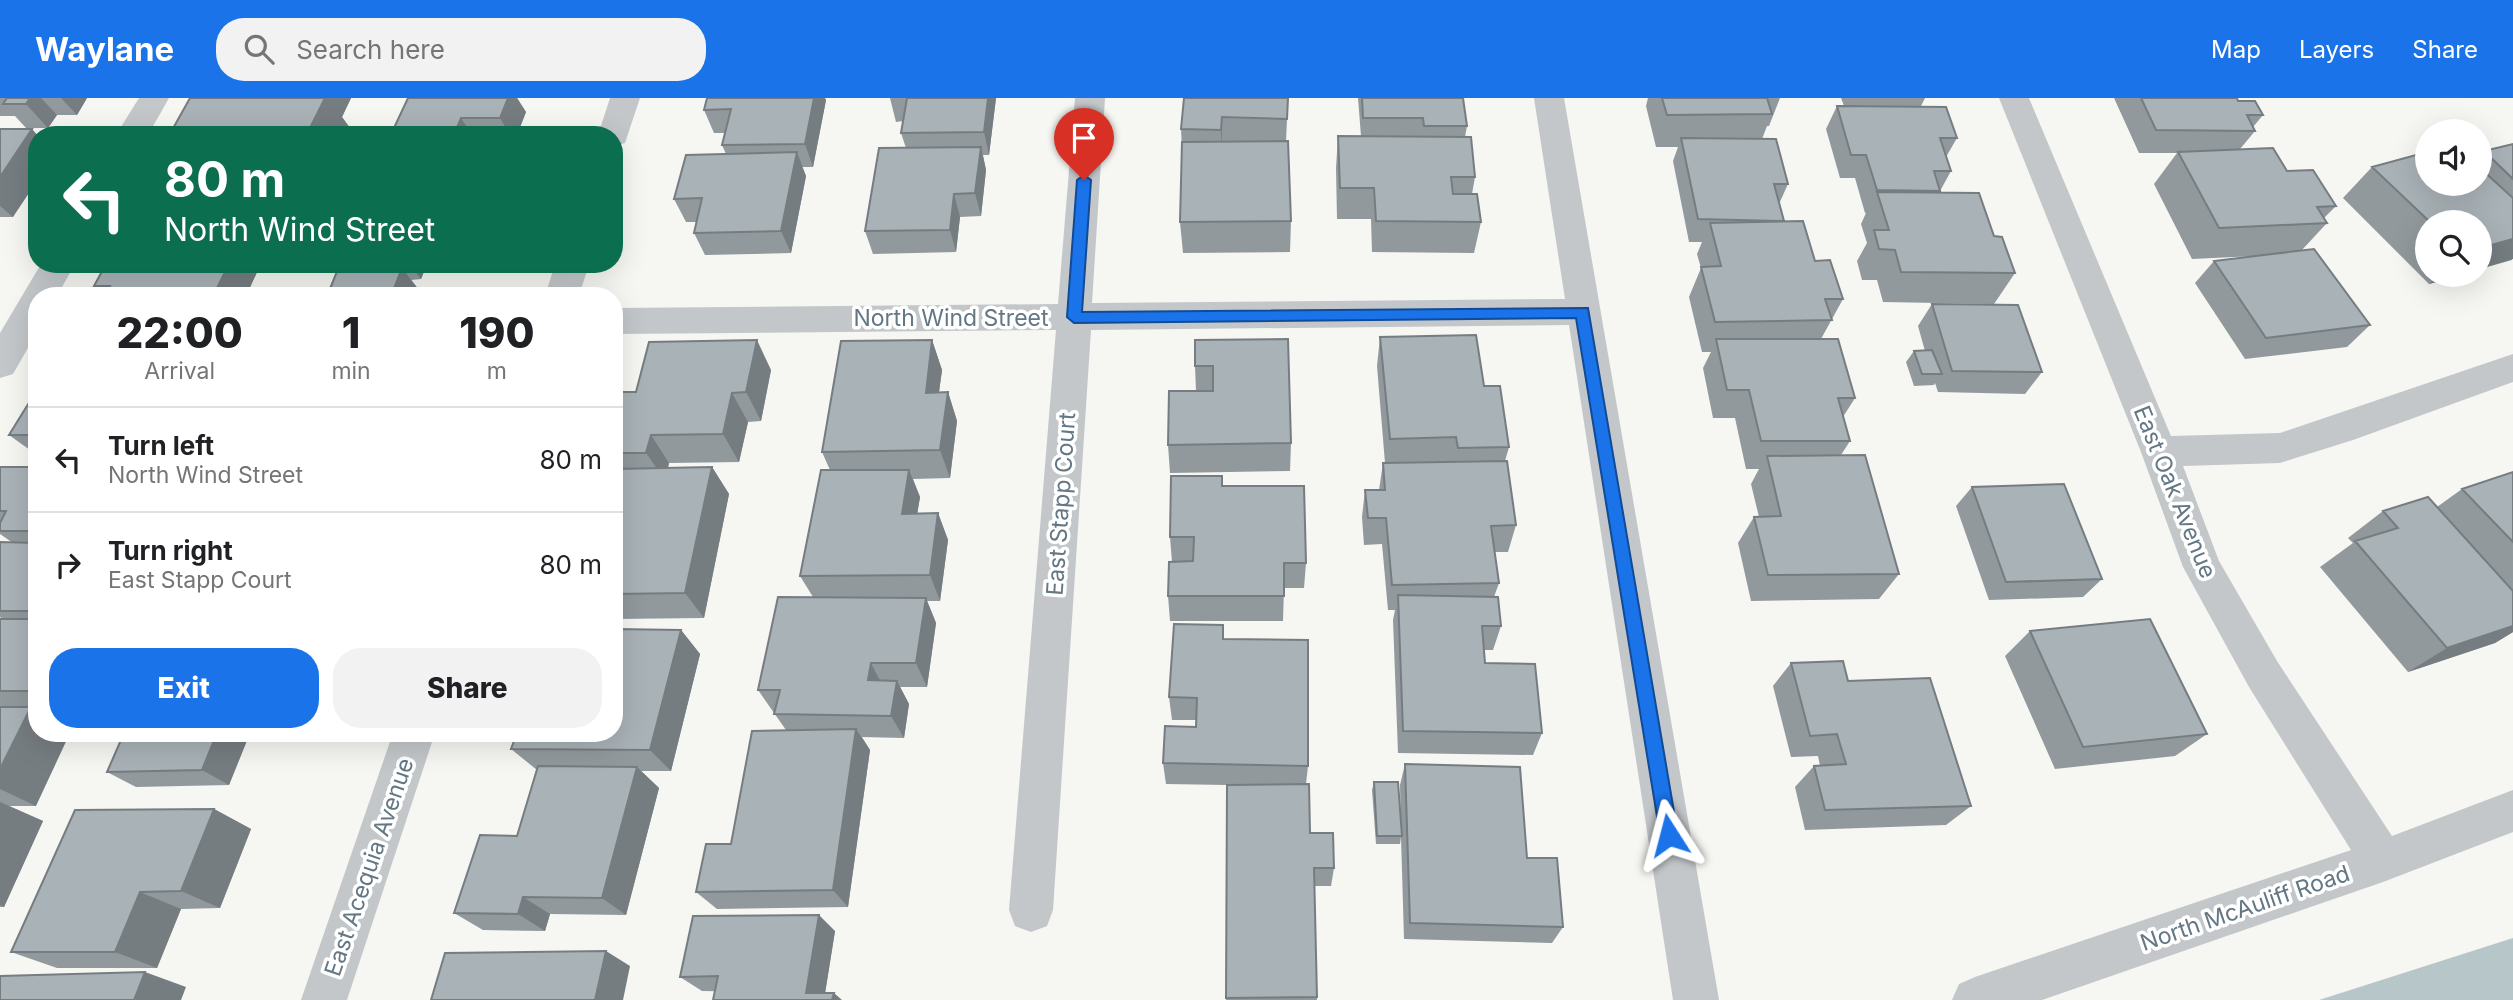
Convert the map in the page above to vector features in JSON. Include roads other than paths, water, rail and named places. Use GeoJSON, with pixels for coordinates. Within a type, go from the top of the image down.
{"type":"FeatureCollection","features":[{"type":"Feature","properties":{"kind":"street"},"geometry":{"type":"LineString","coordinates":[[137,126],[153,98]]}},
{"type":"Feature","properties":{"kind":"street"},"geometry":{"type":"LineString","coordinates":[[617,126],[625,98]]}},
{"type":"Feature","properties":{"kind":"street","name":"East Stapp Court"},"geometry":{"type":"LineString","coordinates":[[1031,910],[1090,98]]}},
{"type":"Feature","properties":{"kind":"street"},"geometry":{"type":"LineString","coordinates":[[1549,98],[1696,1000]]}},
{"type":"Feature","properties":{"kind":"street","name":"East Oak Avenue"},"geometry":{"type":"LineString","coordinates":[[2014,98],[2159,452],[2202,567],[2263,674],[2383,861]]}},
{"type":"Feature","properties":{"kind":"street","name":"North Wind Street"},"geometry":{"type":"LineString","coordinates":[[623,321],[1583,312]]}},
{"type":"Feature","properties":{"kind":"street"},"geometry":{"type":"LineString","coordinates":[[0,364],[19,318]]}},
{"type":"Feature","properties":{"kind":"street"},"geometry":{"type":"LineString","coordinates":[[2159,452],[2280,448],[2340,430],[2513,368]]}},
{"type":"Feature","properties":{"kind":"street","name":"East Acequia Avenue"},"geometry":{"type":"LineString","coordinates":[[324,1000],[411,742]]}},
{"type":"Feature","properties":{"kind":"street","name":"North McAuliff Road"},"geometry":{"type":"LineString","coordinates":[[1975,1000],[2383,861],[2513,811]]}}]}
